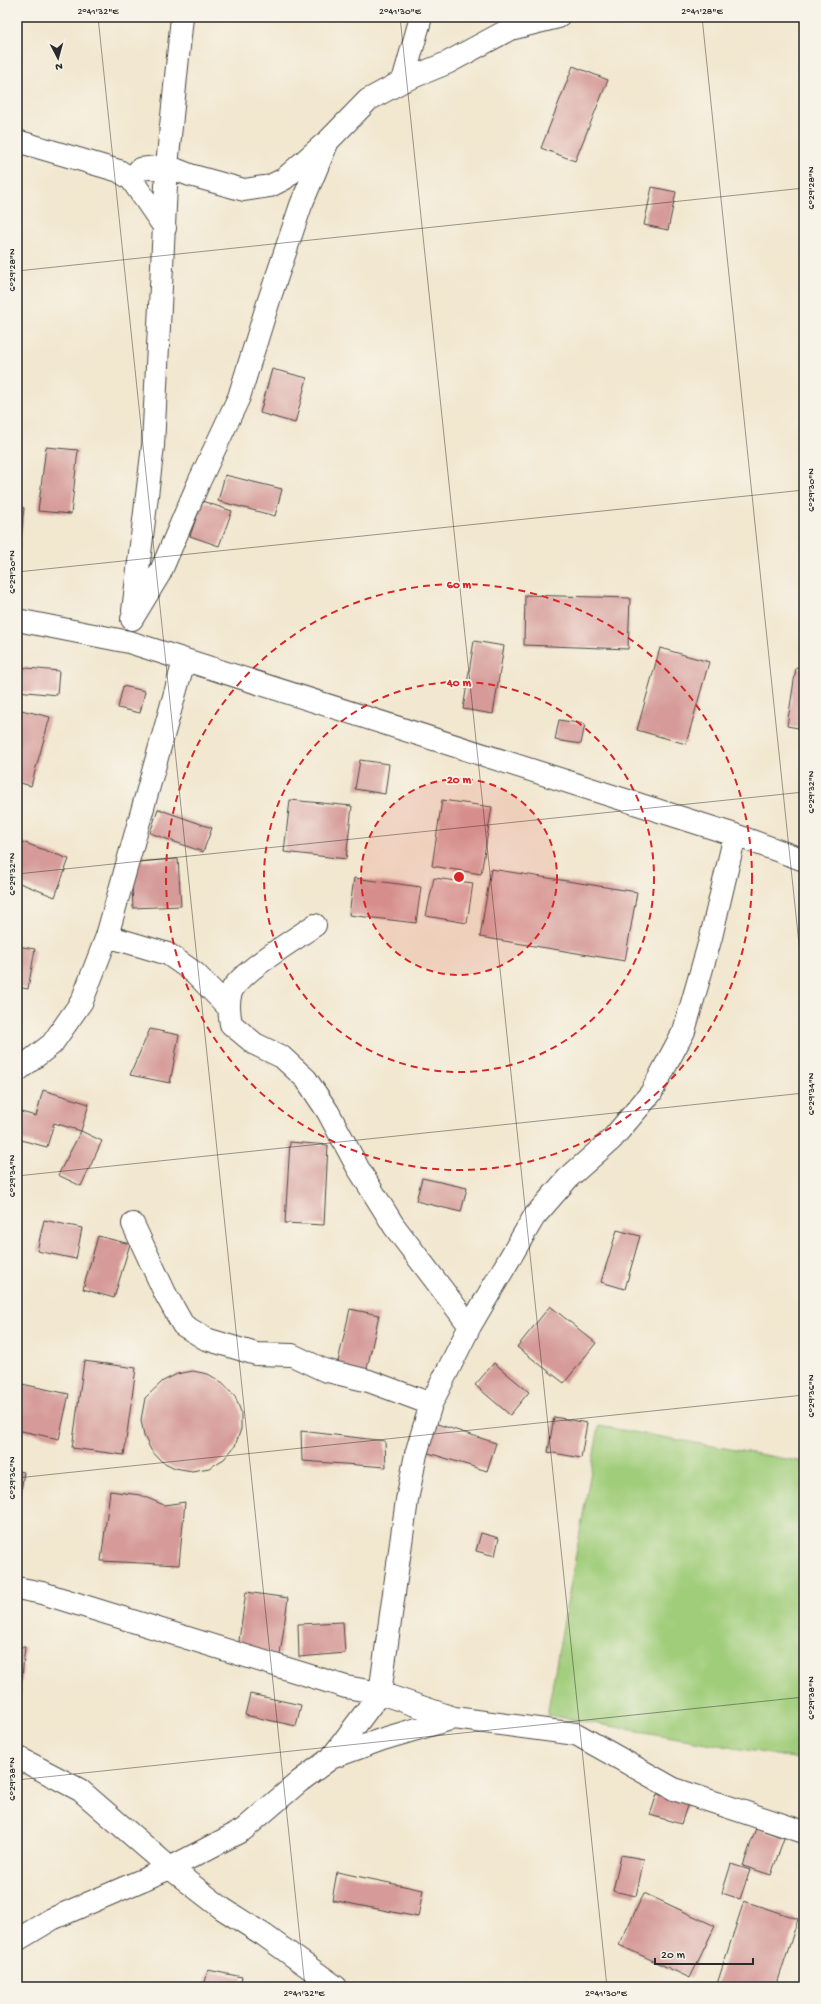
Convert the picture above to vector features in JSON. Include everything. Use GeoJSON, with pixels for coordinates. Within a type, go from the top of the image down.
{"type":"FeatureCollection","features":[{"type":"Feature","properties":{"kind":"street"},"geometry":{"type":"LineString","coordinates":[[129,642],[153,446],[167,166],[182,17]]}},
{"type":"Feature","properties":{"kind":"street"},"geometry":{"type":"LineString","coordinates":[[403,81],[421,17]]}},
{"type":"Feature","properties":{"kind":"street"},"geometry":{"type":"LineString","coordinates":[[131,179],[140,169],[167,166],[190,175],[244,190],[270,186],[284,179],[328,141],[368,100],[403,81],[447,63],[510,29],[558,17]]}},
{"type":"Feature","properties":{"kind":"street"},"geometry":{"type":"LineString","coordinates":[[17,141],[119,171],[131,179],[165,228]]}},
{"type":"Feature","properties":{"kind":"street"},"geometry":{"type":"LineString","coordinates":[[132,619],[160,573],[199,482],[239,397],[269,300],[301,205],[328,141]]}},
{"type":"Feature","properties":{"kind":"street"},"geometry":{"type":"LineString","coordinates":[[17,620],[129,642],[184,661],[735,835],[804,860]]}},
{"type":"Feature","properties":{"kind":"street"},"geometry":{"type":"LineString","coordinates":[[17,1071],[52,1044],[82,1001],[107,936],[184,661]]}},
{"type":"Feature","properties":{"kind":"street"},"geometry":{"type":"LineString","coordinates":[[17,1940],[52,1919],[170,1868],[243,1830],[300,1781],[331,1758],[380,1693],[407,1500],[416,1454],[430,1404],[470,1326],[534,1216],[568,1178],[612,1139],[651,1093],[684,1031],[711,936],[735,835]]}},
{"type":"Feature","properties":{"kind":"street"},"geometry":{"type":"LineString","coordinates":[[315,925],[245,975],[232,989],[229,1008],[231,1024],[255,1044],[282,1057],[306,1079],[328,1112],[358,1168],[394,1226],[470,1326]]}},
{"type":"Feature","properties":{"kind":"street"},"geometry":{"type":"LineString","coordinates":[[107,936],[168,954],[195,973],[229,1008]]}},
{"type":"Feature","properties":{"kind":"street"},"geometry":{"type":"LineString","coordinates":[[133,1224],[164,1293],[183,1325],[206,1339],[256,1354],[292,1355],[324,1370],[369,1381],[430,1404]]}},
{"type":"Feature","properties":{"kind":"street"},"geometry":{"type":"LineString","coordinates":[[17,1588],[42,1593],[346,1687],[380,1693],[454,1718],[576,1734],[674,1789],[804,1832]]}},
{"type":"Feature","properties":{"kind":"street"},"geometry":{"type":"LineString","coordinates":[[331,1758],[383,1739],[454,1718]]}},
{"type":"Feature","properties":{"kind":"street"},"geometry":{"type":"LineString","coordinates":[[17,1757],[80,1790],[170,1868],[223,1909],[264,1935],[336,1987]]}},
{"type":"Feature","properties":{"kind":"green space"},"geometry":{"type":"Polygon","coordinates":[[[599,1426],[804,1462],[804,1760],[547,1715],[599,1426]]]}},
{"type":"Feature","properties":{"kind":"building"},"geometry":{"type":"Polygon","coordinates":[[[573,66],[608,80],[575,161],[541,148],[573,66]]]}},
{"type":"Feature","properties":{"kind":"building"},"geometry":{"type":"Polygon","coordinates":[[[652,187],[676,192],[668,230],[644,225],[652,187]]]}},
{"type":"Feature","properties":{"kind":"building"},"geometry":{"type":"Polygon","coordinates":[[[272,369],[307,378],[295,423],[260,413],[272,369]]]}},
{"type":"Feature","properties":{"kind":"building"},"geometry":{"type":"Polygon","coordinates":[[[46,447],[78,450],[71,514],[38,511],[46,447]]]}},
{"type":"Feature","properties":{"kind":"building"},"geometry":{"type":"Polygon","coordinates":[[[225,475],[282,489],[275,516],[218,501],[225,475]]]}},
{"type":"Feature","properties":{"kind":"building"},"geometry":{"type":"Polygon","coordinates":[[[202,501],[232,511],[219,546],[190,536],[202,501]]]}},
{"type":"Feature","properties":{"kind":"building"},"geometry":{"type":"Polygon","coordinates":[[[17,507],[24,508],[18,565],[17,565],[17,507]]]}},
{"type":"Feature","properties":{"kind":"building"},"geometry":{"type":"Polygon","coordinates":[[[525,595],[630,598],[628,649],[524,645],[525,595]]]}},
{"type":"Feature","properties":{"kind":"building"},"geometry":{"type":"Polygon","coordinates":[[[474,641],[504,646],[493,714],[463,709],[474,641]]]}},
{"type":"Feature","properties":{"kind":"building"},"geometry":{"type":"Polygon","coordinates":[[[660,648],[709,662],[686,744],[637,730],[660,648]]]}},
{"type":"Feature","properties":{"kind":"building"},"geometry":{"type":"Polygon","coordinates":[[[17,667],[59,671],[57,695],[17,691],[17,667]]]}},
{"type":"Feature","properties":{"kind":"building"},"geometry":{"type":"Polygon","coordinates":[[[796,668],[804,669],[804,729],[787,726],[796,668]]]}},
{"type":"Feature","properties":{"kind":"building"},"geometry":{"type":"Polygon","coordinates":[[[123,686],[145,691],[140,713],[118,708],[123,686]]]}},
{"type":"Feature","properties":{"kind":"building"},"geometry":{"type":"Polygon","coordinates":[[[17,709],[50,717],[31,786],[17,782],[17,709]]]}},
{"type":"Feature","properties":{"kind":"building"},"geometry":{"type":"Polygon","coordinates":[[[559,720],[585,724],[581,744],[555,740],[559,720]]]}},
{"type":"Feature","properties":{"kind":"building"},"geometry":{"type":"Polygon","coordinates":[[[360,760],[389,764],[385,794],[355,789],[360,760]]]}},
{"type":"Feature","properties":{"kind":"building"},"geometry":{"type":"Polygon","coordinates":[[[290,800],[352,806],[346,859],[284,852],[290,800]]]}},
{"type":"Feature","properties":{"kind":"building"},"geometry":{"type":"Polygon","coordinates":[[[442,800],[492,807],[481,874],[432,866],[442,800]]]}},
{"type":"Feature","properties":{"kind":"building"},"geometry":{"type":"Polygon","coordinates":[[[158,809],[212,828],[203,852],[150,833],[158,809]]]}},
{"type":"Feature","properties":{"kind":"building"},"geometry":{"type":"Polygon","coordinates":[[[17,840],[69,859],[55,897],[17,882],[17,840]]]}},
{"type":"Feature","properties":{"kind":"building"},"geometry":{"type":"Polygon","coordinates":[[[178,859],[181,906],[133,908],[131,862],[178,859]]]}},
{"type":"Feature","properties":{"kind":"building"},"geometry":{"type":"Polygon","coordinates":[[[491,869],[637,892],[625,961],[480,937],[491,869]]]}},
{"type":"Feature","properties":{"kind":"building"},"geometry":{"type":"Polygon","coordinates":[[[354,878],[421,887],[416,923],[349,915],[354,878]]]}},
{"type":"Feature","properties":{"kind":"building"},"geometry":{"type":"Polygon","coordinates":[[[434,878],[473,883],[467,923],[426,916],[434,878]]]}},
{"type":"Feature","properties":{"kind":"building"},"geometry":{"type":"Polygon","coordinates":[[[17,946],[35,949],[28,989],[17,987],[17,946]]]}},
{"type":"Feature","properties":{"kind":"building"},"geometry":{"type":"Polygon","coordinates":[[[150,1029],[179,1035],[170,1083],[130,1075],[150,1029]]]}},
{"type":"Feature","properties":{"kind":"building"},"geometry":{"type":"Polygon","coordinates":[[[43,1090],[89,1104],[81,1131],[54,1123],[47,1147],[17,1139],[17,1111],[36,1116],[43,1090]]]}},
{"type":"Feature","properties":{"kind":"building"},"geometry":{"type":"Polygon","coordinates":[[[81,1131],[102,1141],[81,1186],[58,1175],[81,1131]]]}},
{"type":"Feature","properties":{"kind":"building"},"geometry":{"type":"Polygon","coordinates":[[[290,1142],[328,1145],[324,1225],[285,1223],[290,1142]]]}},
{"type":"Feature","properties":{"kind":"building"},"geometry":{"type":"Polygon","coordinates":[[[422,1178],[467,1188],[461,1212],[416,1201],[422,1178]]]}},
{"type":"Feature","properties":{"kind":"building"},"geometry":{"type":"Polygon","coordinates":[[[44,1220],[82,1228],[76,1259],[37,1251],[44,1220]]]}},
{"type":"Feature","properties":{"kind":"building"},"geometry":{"type":"Polygon","coordinates":[[[617,1230],[640,1236],[625,1289],[601,1282],[617,1230]]]}},
{"type":"Feature","properties":{"kind":"building"},"geometry":{"type":"Polygon","coordinates":[[[98,1236],[130,1244],[114,1298],[83,1289],[98,1236]]]}},
{"type":"Feature","properties":{"kind":"building"},"geometry":{"type":"Polygon","coordinates":[[[550,1306],[596,1343],[564,1383],[517,1347],[550,1306]]]}},
{"type":"Feature","properties":{"kind":"building"},"geometry":{"type":"Polygon","coordinates":[[[350,1309],[379,1315],[366,1373],[337,1366],[350,1309]]]}},
{"type":"Feature","properties":{"kind":"building"},"geometry":{"type":"Polygon","coordinates":[[[84,1361],[136,1368],[124,1455],[72,1448],[84,1361]]]}},
{"type":"Feature","properties":{"kind":"building"},"geometry":{"type":"Polygon","coordinates":[[[494,1363],[529,1392],[510,1415],[475,1385],[494,1363]]]}},
{"type":"Feature","properties":{"kind":"building"},"geometry":{"type":"Polygon","coordinates":[[[193,1371],[208,1374],[223,1383],[235,1396],[241,1412],[241,1429],[235,1446],[224,1459],[209,1468],[192,1471],[175,1468],[161,1461],[151,1450],[144,1436],[141,1420],[145,1398],[163,1381],[177,1374],[193,1371]]]}},
{"type":"Feature","properties":{"kind":"building"},"geometry":{"type":"Polygon","coordinates":[[[17,1383],[69,1394],[59,1439],[17,1430],[17,1383]]]}},
{"type":"Feature","properties":{"kind":"building"},"geometry":{"type":"Polygon","coordinates":[[[554,1417],[587,1423],[581,1458],[548,1452],[554,1417]]]}},
{"type":"Feature","properties":{"kind":"building"},"geometry":{"type":"Polygon","coordinates":[[[431,1422],[496,1443],[487,1471],[422,1451],[431,1422]]]}},
{"type":"Feature","properties":{"kind":"building"},"geometry":{"type":"Polygon","coordinates":[[[301,1431],[385,1441],[386,1467],[302,1461],[301,1431]]]}},
{"type":"Feature","properties":{"kind":"building"},"geometry":{"type":"Polygon","coordinates":[[[17,1471],[24,1472],[20,1498],[17,1497],[17,1471]]]}},
{"type":"Feature","properties":{"kind":"building"},"geometry":{"type":"Polygon","coordinates":[[[110,1491],[140,1495],[164,1505],[185,1502],[179,1565],[101,1561],[110,1491]]]}},
{"type":"Feature","properties":{"kind":"building"},"geometry":{"type":"Polygon","coordinates":[[[481,1533],[499,1538],[495,1556],[476,1551],[481,1533]]]}},
{"type":"Feature","properties":{"kind":"building"},"geometry":{"type":"Polygon","coordinates":[[[246,1592],[288,1598],[280,1655],[241,1647],[239,1640],[246,1592]]]}},
{"type":"Feature","properties":{"kind":"building"},"geometry":{"type":"Polygon","coordinates":[[[343,1622],[345,1653],[299,1657],[298,1624],[343,1622]]]}},
{"type":"Feature","properties":{"kind":"building"},"geometry":{"type":"Polygon","coordinates":[[[17,1647],[25,1647],[18,1714],[17,1714],[17,1647]]]}},
{"type":"Feature","properties":{"kind":"building"},"geometry":{"type":"Polygon","coordinates":[[[250,1694],[301,1705],[296,1726],[245,1715],[250,1694]]]}},
{"type":"Feature","properties":{"kind":"building"},"geometry":{"type":"Polygon","coordinates":[[[657,1794],[688,1803],[681,1824],[650,1815],[657,1794]]]}},
{"type":"Feature","properties":{"kind":"building"},"geometry":{"type":"Polygon","coordinates":[[[756,1828],[784,1838],[771,1875],[743,1866],[756,1828]]]}},
{"type":"Feature","properties":{"kind":"building"},"geometry":{"type":"Polygon","coordinates":[[[621,1855],[644,1859],[636,1896],[613,1891],[621,1855]]]}},
{"type":"Feature","properties":{"kind":"building"},"geometry":{"type":"Polygon","coordinates":[[[731,1864],[750,1870],[740,1899],[722,1893],[731,1864]]]}},
{"type":"Feature","properties":{"kind":"building"},"geometry":{"type":"Polygon","coordinates":[[[337,1872],[423,1890],[418,1917],[332,1900],[337,1872]]]}},
{"type":"Feature","properties":{"kind":"building"},"geometry":{"type":"Polygon","coordinates":[[[644,1893],[715,1926],[690,1978],[619,1945],[644,1893]]]}},
{"type":"Feature","properties":{"kind":"building"},"geometry":{"type":"Polygon","coordinates":[[[744,1901],[798,1919],[776,1987],[716,1987],[744,1901]]]}},
{"type":"Feature","properties":{"kind":"building"},"geometry":{"type":"Polygon","coordinates":[[[208,1970],[242,1977],[240,1987],[204,1987],[208,1970]]]}}]}
